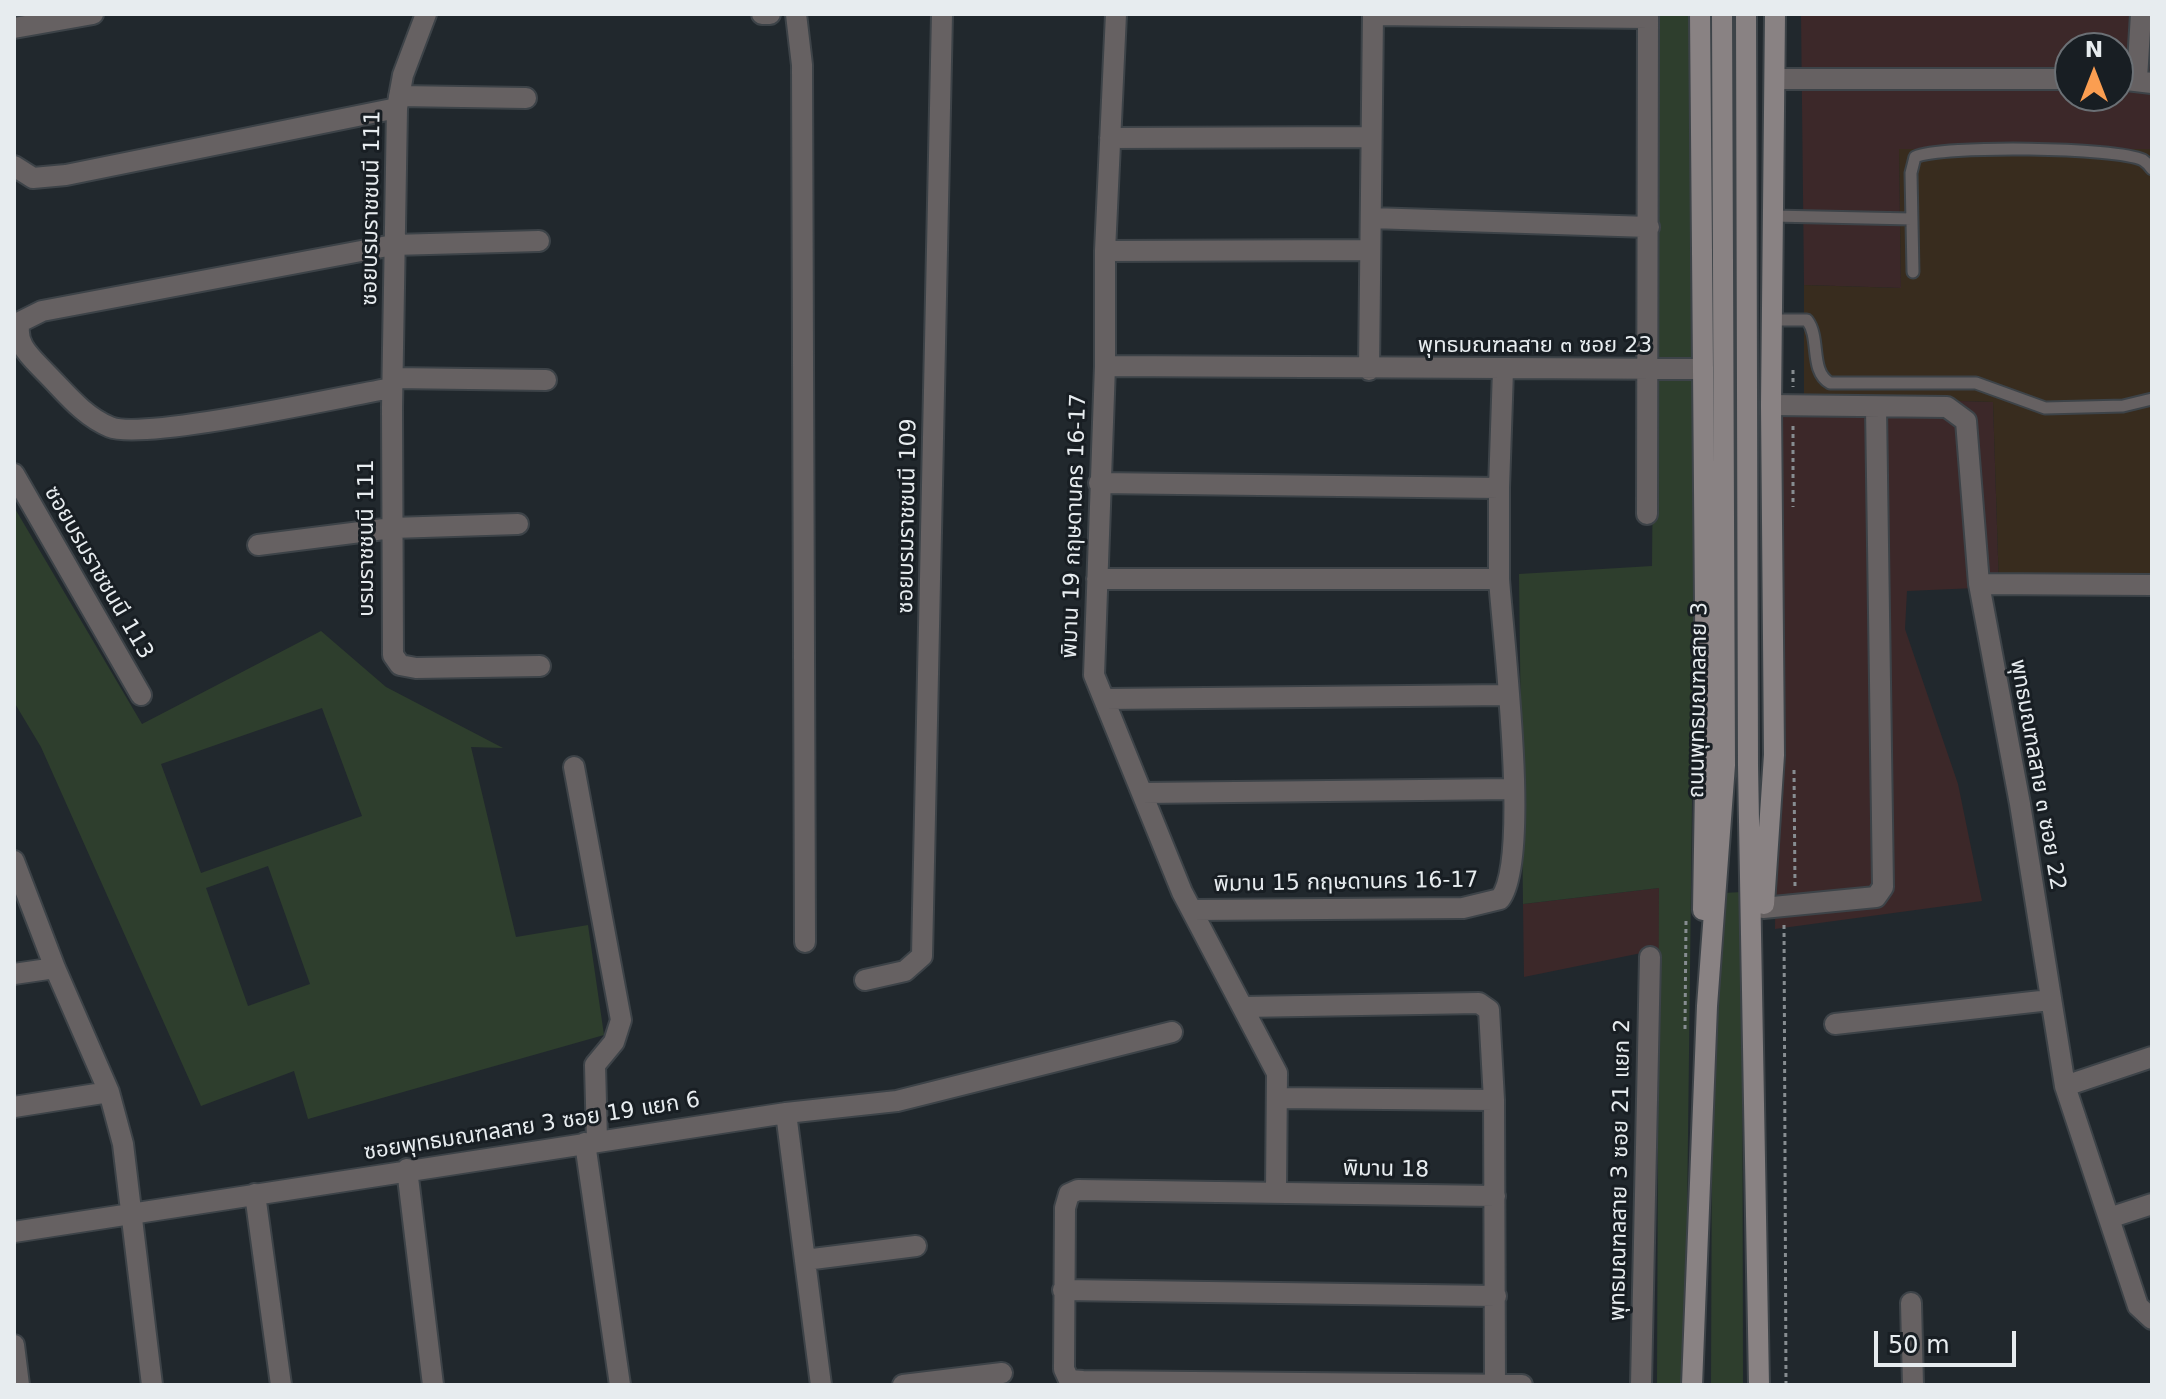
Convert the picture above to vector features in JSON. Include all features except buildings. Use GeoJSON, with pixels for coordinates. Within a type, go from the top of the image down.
{"type":"FeatureCollection","features":[{"type":"Feature","properties":{"kind":"main road"},"geometry":{"type":"LineString","coordinates":[[1700,14],[1706,726],[1702,878],[1707,1006]]}},
{"type":"Feature","properties":{"kind":"main road","name":"ถนนพุทธมณฑลสาย 3"},"geometry":{"type":"LineString","coordinates":[[1692,1385],[1707,1006],[1725,765],[1722,14]]}},
{"type":"Feature","properties":{"kind":"main road"},"geometry":{"type":"LineString","coordinates":[[1746,14],[1748,765],[1755,1008],[1759,1385]]}},
{"type":"Feature","properties":{"kind":"main road"},"geometry":{"type":"LineString","coordinates":[[1755,1008],[1774,755],[1771,405],[1774,18]]}},
{"type":"Feature","properties":{"kind":"street"},"geometry":{"type":"LineString","coordinates":[[14,28],[93,14]]}},
{"type":"Feature","properties":{"kind":"street","name":"ซอยบรมราชชนนี 111"},"geometry":{"type":"LineString","coordinates":[[392,391],[398,102],[426,14]]}},
{"type":"Feature","properties":{"kind":"street"},"geometry":{"type":"LineString","coordinates":[[762,14],[770,14]]}},
{"type":"Feature","properties":{"kind":"street"},"geometry":{"type":"LineString","coordinates":[[796,14],[802,65],[805,942]]}},
{"type":"Feature","properties":{"kind":"street","name":"ซอยบรมราชชนนี 109"},"geometry":{"type":"LineString","coordinates":[[865,980],[905,971],[922,956],[942,14]]}},
{"type":"Feature","properties":{"kind":"street","name":"พิมาน 19 กฤษดานคร 16-17"},"geometry":{"type":"LineString","coordinates":[[1116,14],[1105,251],[1105,366],[1094,675],[1192,910],[1277,1073],[1276,1192]]}},
{"type":"Feature","properties":{"kind":"street"},"geometry":{"type":"LineString","coordinates":[[2136,80],[2141,14]]}},
{"type":"Feature","properties":{"kind":"street"},"geometry":{"type":"LineString","coordinates":[[1369,370],[1373,15],[1648,16],[1647,514]]}},
{"type":"Feature","properties":{"kind":"street"},"geometry":{"type":"LineString","coordinates":[[1775,79],[2054,79]]}},
{"type":"Feature","properties":{"kind":"street"},"geometry":{"type":"LineString","coordinates":[[14,166],[33,178],[66,175],[398,102],[526,98]]}},
{"type":"Feature","properties":{"kind":"street"},"geometry":{"type":"LineString","coordinates":[[1110,138],[1371,137]]}},
{"type":"Feature","properties":{"kind":"street"},"geometry":{"type":"LineString","coordinates":[[1371,218],[1649,227]]}},
{"type":"Feature","properties":{"kind":"street"},"geometry":{"type":"LineString","coordinates":[[539,241],[393,245],[42,311],[20,322],[17,333],[24,349],[87,414],[112,428],[138,431],[392,391],[546,380]]}},
{"type":"Feature","properties":{"kind":"street"},"geometry":{"type":"LineString","coordinates":[[1105,251],[1370,250]]}},
{"type":"Feature","properties":{"kind":"street","name":"พุทธมณฑลสาย ๓ ซอย 23"},"geometry":{"type":"LineString","coordinates":[[1105,366],[1369,370],[1703,369]]}},
{"type":"Feature","properties":{"kind":"street"},"geometry":{"type":"LineString","coordinates":[[1142,793],[1514,789],[1499,579],[1503,370]]}},
{"type":"Feature","properties":{"kind":"street","name":"บรมราชชนนี 111"},"geometry":{"type":"LineString","coordinates":[[392,391],[393,655],[400,665],[416,668],[540,666]]}},
{"type":"Feature","properties":{"kind":"street","name":"พุทธมณฑลสาย ๓ ซอย 22"},"geometry":{"type":"LineString","coordinates":[[1771,405],[1947,407],[1966,421],[1979,584],[2020,804],[2065,1086],[2138,1306],[2152,1319]]}},
{"type":"Feature","properties":{"kind":"street"},"geometry":{"type":"LineString","coordinates":[[1763,908],[1876,897],[1883,887],[1876,407]]}},
{"type":"Feature","properties":{"kind":"street","name":"ซอยบรมราชชนนี 113"},"geometry":{"type":"LineString","coordinates":[[14,474],[141,695]]}},
{"type":"Feature","properties":{"kind":"street"},"geometry":{"type":"LineString","coordinates":[[1099,483],[1499,488]]}},
{"type":"Feature","properties":{"kind":"street"},"geometry":{"type":"LineString","coordinates":[[258,545],[392,528],[518,524]]}},
{"type":"Feature","properties":{"kind":"street"},"geometry":{"type":"LineString","coordinates":[[1097,579],[1499,579]]}},
{"type":"Feature","properties":{"kind":"street"},"geometry":{"type":"LineString","coordinates":[[1979,584],[2152,585]]}},
{"type":"Feature","properties":{"kind":"street"},"geometry":{"type":"LineString","coordinates":[[1105,699],[1507,695]]}},
{"type":"Feature","properties":{"kind":"street"},"geometry":{"type":"LineString","coordinates":[[574,767],[621,1020],[614,1042],[595,1065],[591,1142],[620,1385]]}},
{"type":"Feature","properties":{"kind":"street","name":"พิมาน 15 กฤษดานคร 16-17"},"geometry":{"type":"LineString","coordinates":[[1192,910],[1463,908],[1500,899],[1512,874],[1514,789]]}},
{"type":"Feature","properties":{"kind":"street"},"geometry":{"type":"LineString","coordinates":[[15,866],[109,1092],[123,1144],[152,1385]]}},
{"type":"Feature","properties":{"kind":"street","name":"พุทธมณฑลสาย 3 ซอย 21 แยก 2"},"geometry":{"type":"LineString","coordinates":[[1641,1385],[1650,957]]}},
{"type":"Feature","properties":{"kind":"street"},"geometry":{"type":"LineString","coordinates":[[14,974],[55,968]]}},
{"type":"Feature","properties":{"kind":"street"},"geometry":{"type":"LineString","coordinates":[[1835,1024],[2050,1000]]}},
{"type":"Feature","properties":{"kind":"street"},"geometry":{"type":"LineString","coordinates":[[1243,1007],[1479,1003],[1489,1010],[1494,1100],[1495,1384]]}},
{"type":"Feature","properties":{"kind":"street","name":"ซอยพุทธมณฑลสาย 3 ซอย 19 แยก 6"},"geometry":{"type":"LineString","coordinates":[[14,1232],[407,1169],[786,1113],[897,1101],[1172,1032]]}},
{"type":"Feature","properties":{"kind":"street"},"geometry":{"type":"LineString","coordinates":[[2065,1086],[2152,1057]]}},
{"type":"Feature","properties":{"kind":"street"},"geometry":{"type":"LineString","coordinates":[[14,1107],[109,1092]]}},
{"type":"Feature","properties":{"kind":"street"},"geometry":{"type":"LineString","coordinates":[[1277,1098],[1494,1100]]}},
{"type":"Feature","properties":{"kind":"street"},"geometry":{"type":"LineString","coordinates":[[786,1113],[821,1385]]}},
{"type":"Feature","properties":{"kind":"street"},"geometry":{"type":"LineString","coordinates":[[407,1169],[433,1385]]}},
{"type":"Feature","properties":{"kind":"street","name":"พิมาน 18"},"geometry":{"type":"LineString","coordinates":[[1063,1290],[1065,1208],[1069,1194],[1078,1190],[1495,1196]]}},
{"type":"Feature","properties":{"kind":"street"},"geometry":{"type":"LineString","coordinates":[[255,1194],[281,1385]]}},
{"type":"Feature","properties":{"kind":"street"},"geometry":{"type":"LineString","coordinates":[[2109,1218],[2152,1204]]}},
{"type":"Feature","properties":{"kind":"street"},"geometry":{"type":"LineString","coordinates":[[805,1260],[916,1246]]}},
{"type":"Feature","properties":{"kind":"street"},"geometry":{"type":"LineString","coordinates":[[1496,1296],[1063,1290],[1064,1369],[1069,1380],[1083,1383],[1522,1385]]}},
{"type":"Feature","properties":{"kind":"street"},"geometry":{"type":"LineString","coordinates":[[1911,1303],[1913,1385]]}},
{"type":"Feature","properties":{"kind":"street"},"geometry":{"type":"LineString","coordinates":[[14,1345],[19,1385]]}},
{"type":"Feature","properties":{"kind":"street"},"geometry":{"type":"LineString","coordinates":[[903,1385],[1002,1373]]}},
{"type":"Feature","properties":{"kind":"lane"},"geometry":{"type":"LineString","coordinates":[[1913,272],[1913,165],[1915,157],[1926,152],[1952,149],[2117,154],[2145,161],[2152,169]]}},
{"type":"Feature","properties":{"kind":"lane"},"geometry":{"type":"LineString","coordinates":[[1773,216],[1912,219]]}},
{"type":"Feature","properties":{"kind":"lane"},"geometry":{"type":"LineString","coordinates":[[1773,320],[1807,320],[1817,336],[1818,366],[1823,378],[1830,383],[1976,383],[2045,408],[2123,406],[2152,399]]}},
{"type":"Feature","properties":{"kind":"path"},"geometry":{"type":"LineString","coordinates":[[1793,362],[1793,517]]}},
{"type":"Feature","properties":{"kind":"path"},"geometry":{"type":"LineString","coordinates":[[1786,1385],[1784,906],[1795,898],[1794,755]]}},
{"type":"Feature","properties":{"kind":"shaded area"},"geometry":{"type":"Polygon","coordinates":[[[1801,14],[2152,14],[2152,149],[1899,149],[1901,288],[1804,285],[1801,14]]]}},
{"type":"Feature","properties":{"kind":"shaded area"},"geometry":{"type":"Polygon","coordinates":[[[1899,149],[2152,149],[2152,579],[1999,587],[1993,402],[1804,396],[1804,285],[1901,288],[1899,149]]]}},
{"type":"Feature","properties":{"kind":"shaded area"},"geometry":{"type":"Polygon","coordinates":[[[1780,395],[1993,402],[1999,587],[1907,591],[1905,629],[1958,784],[1982,901],[1775,929],[1780,395]]]}},
{"type":"Feature","properties":{"kind":"shaded area"},"geometry":{"type":"Polygon","coordinates":[[[1659,888],[1661,949],[1524,977],[1523,904],[1659,888]]]}},
{"type":"Feature","properties":{"kind":"green space"},"geometry":{"type":"Polygon","coordinates":[[[1657,14],[1692,14],[1695,556],[1685,1385],[1657,1385],[1659,888],[1523,904],[1519,574],[1652,566],[1657,14]]]}},
{"type":"Feature","properties":{"kind":"green space"},"geometry":{"type":"Polygon","coordinates":[[[14,507],[142,724],[321,631],[386,687],[503,748],[471,747],[516,937],[588,925],[604,1035],[308,1119],[294,1071],[201,1106],[41,747],[14,702],[14,507]],[[322,708],[161,764],[201,873],[362,816],[322,708]],[[268,866],[206,888],[248,1006],[310,984],[268,866]]]}},
{"type":"Feature","properties":{"kind":"green space"},"geometry":{"type":"Polygon","coordinates":[[[1742,892],[1743,1385],[1711,1385],[1712,1124],[1723,893],[1742,892]]]}}]}
